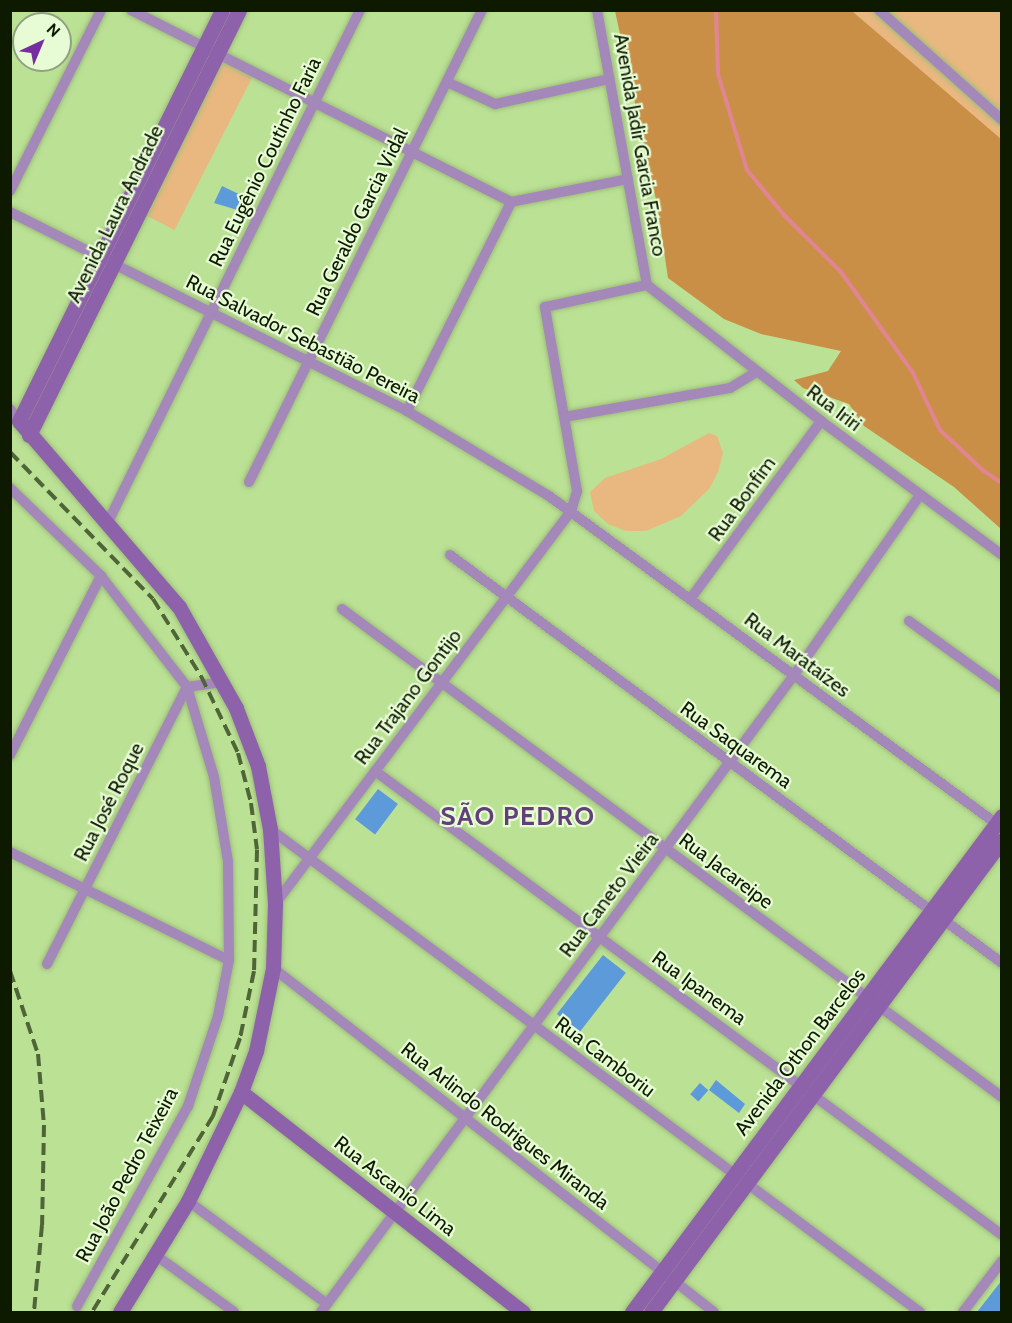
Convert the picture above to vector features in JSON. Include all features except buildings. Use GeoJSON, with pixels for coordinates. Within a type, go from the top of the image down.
{"type":"FeatureCollection","features":[{"type":"Feature","properties":{"kind":"street"},"geometry":{"type":"LineString","coordinates":[[10,191],[101,10]]}},
{"type":"Feature","properties":{"kind":"street"},"geometry":{"type":"LineString","coordinates":[[131,10],[511,202],[627,179]]}},
{"type":"Feature","properties":{"kind":"street","name":"Avenida Laura Andrade"},"geometry":{"type":"LineString","coordinates":[[29,435],[114,263],[210,50],[222,10]]}},
{"type":"Feature","properties":{"kind":"street","name":"Avenida Laura Andrade"},"geometry":{"type":"LineString","coordinates":[[15,415],[210,50],[239,10]]}},
{"type":"Feature","properties":{"kind":"street","name":"Rua Eugênio Coutinho Faria"},"geometry":{"type":"LineString","coordinates":[[107,524],[360,10]]}},
{"type":"Feature","properties":{"kind":"street","name":"Rua Geraldo Garcia Vidal"},"geometry":{"type":"LineString","coordinates":[[249,482],[411,151],[449,83],[482,10]]}},
{"type":"Feature","properties":{"kind":"street","name":"Avenida Jadir Garcia Franco"},"geometry":{"type":"LineString","coordinates":[[597,10],[647,285]]}},
{"type":"Feature","properties":{"kind":"street"},"geometry":{"type":"LineString","coordinates":[[879,10],[1002,120]]}},
{"type":"Feature","properties":{"kind":"street"},"geometry":{"type":"LineString","coordinates":[[449,83],[495,104],[609,79]]}},
{"type":"Feature","properties":{"kind":"street"},"geometry":{"type":"LineString","coordinates":[[407,411],[511,202]]}},
{"type":"Feature","properties":{"kind":"street","name":"Rua Salvador Sebastião Pereira"},"geometry":{"type":"LineString","coordinates":[[10,212],[407,411],[571,511]]}},
{"type":"Feature","properties":{"kind":"street"},"geometry":{"type":"LineString","coordinates":[[571,511],[577,491],[545,307],[647,285]]}},
{"type":"Feature","properties":{"kind":"street","name":"Rua Iriri"},"geometry":{"type":"LineString","coordinates":[[647,285],[821,422],[1002,555]]}},
{"type":"Feature","properties":{"kind":"street"},"geometry":{"type":"LineString","coordinates":[[564,417],[730,388],[758,372]]}},
{"type":"Feature","properties":{"kind":"street"},"geometry":{"type":"LineString","coordinates":[[15,415],[29,435],[179,607],[222,682],[258,766],[270,829],[275,904],[273,968],[255,1051],[241,1092],[188,1202],[120,1312]]}},
{"type":"Feature","properties":{"kind":"street","name":"Rua Bonfim"},"geometry":{"type":"LineString","coordinates":[[691,598],[821,422]]}},
{"type":"Feature","properties":{"kind":"street","name":"Rua João Pedro Teixeira"},"geometry":{"type":"LineString","coordinates":[[10,488],[101,576],[187,687],[214,777],[228,862],[229,960],[218,1016],[188,1106],[78,1306]]}},
{"type":"Feature","properties":{"kind":"street","name":"Rua Caneto Vieira"},"geometry":{"type":"LineString","coordinates":[[324,1308],[794,675],[920,495]]}},
{"type":"Feature","properties":{"kind":"street","name":"Rua Trajano Gontijo"},"geometry":{"type":"LineString","coordinates":[[275,904],[571,511]]}},
{"type":"Feature","properties":{"kind":"street","name":"Rua Marataízes"},"geometry":{"type":"LineString","coordinates":[[571,511],[794,675],[1000,822]]}},
{"type":"Feature","properties":{"kind":"street","name":"Rua Saquarema"},"geometry":{"type":"LineString","coordinates":[[450,555],[1002,963]]}},
{"type":"Feature","properties":{"kind":"street"},"geometry":{"type":"LineString","coordinates":[[10,755],[101,576]]}},
{"type":"Feature","properties":{"kind":"street","name":"Rua Jacareipe"},"geometry":{"type":"LineString","coordinates":[[342,609],[1002,1097]]}},
{"type":"Feature","properties":{"kind":"street"},"geometry":{"type":"LineString","coordinates":[[909,621],[1002,688]]}},
{"type":"Feature","properties":{"kind":"street"},"geometry":{"type":"LineString","coordinates":[[187,687],[222,682]]}},
{"type":"Feature","properties":{"kind":"street","name":"Rua José Roque"},"geometry":{"type":"LineString","coordinates":[[47,964],[187,687]]}},
{"type":"Feature","properties":{"kind":"street","name":"Rua Ipanema"},"geometry":{"type":"LineString","coordinates":[[375,771],[1002,1235]]}},
{"type":"Feature","properties":{"kind":"street","name":"Avenida Othon Barcelos"},"geometry":{"type":"LineString","coordinates":[[632,1312],[668,1276],[937,915],[1000,822]]}},
{"type":"Feature","properties":{"kind":"street","name":"Rua Camboriu"},"geometry":{"type":"LineString","coordinates":[[270,829],[920,1312]]}},
{"type":"Feature","properties":{"kind":"street","name":"Avenida Othon Barcelos"},"geometry":{"type":"LineString","coordinates":[[937,915],[1002,840]]}},
{"type":"Feature","properties":{"kind":"street"},"geometry":{"type":"LineString","coordinates":[[10,852],[229,960]]}},
{"type":"Feature","properties":{"kind":"street","name":"Rua Arlindo Rodrigues Miranda"},"geometry":{"type":"LineString","coordinates":[[273,968],[714,1312]]}},
{"type":"Feature","properties":{"kind":"street","name":"Rua Ascanio Lima"},"geometry":{"type":"LineString","coordinates":[[241,1092],[523,1312]]}},
{"type":"Feature","properties":{"kind":"street"},"geometry":{"type":"LineString","coordinates":[[188,1202],[324,1308]]}},
{"type":"Feature","properties":{"kind":"street"},"geometry":{"type":"LineString","coordinates":[[154,1254],[234,1312]]}},
{"type":"Feature","properties":{"kind":"street"},"geometry":{"type":"LineString","coordinates":[[963,1312],[1002,1261]]}},
{"type":"Feature","properties":{"kind":"street","name":"Avenida Othon Barcelos"},"geometry":{"type":"LineString","coordinates":[[651,1312],[668,1276]]}},
{"type":"Feature","properties":{"kind":"shaded area"},"geometry":{"type":"Polygon","coordinates":[[[615,11],[852,11],[1001,139],[1001,529],[954,487],[864,426],[849,404],[803,388],[794,380],[828,371],[841,351],[761,334],[724,319],[668,278],[657,204],[615,11]]]}},
{"type":"Feature","properties":{"kind":"shaded area"},"geometry":{"type":"Polygon","coordinates":[[[852,11],[1001,11],[1001,139],[994,135],[852,11]]]}},
{"type":"Feature","properties":{"kind":"shaded area"},"geometry":{"type":"Polygon","coordinates":[[[217,54],[254,73],[175,230],[137,211],[217,54]]]}},
{"type":"Feature","properties":{"kind":"shaded area"},"geometry":{"type":"Polygon","coordinates":[[[709,433],[717,436],[723,453],[718,472],[709,489],[681,516],[646,531],[626,531],[608,524],[594,511],[590,492],[605,478],[661,459],[709,433]]]}},
{"type":"Feature","properties":{"kind":"waterway"},"geometry":{"type":"LineString","coordinates":[[716,10],[718,74],[747,170],[784,215],[841,272],[913,373],[940,430],[984,471],[1002,483]]}},
{"type":"Feature","properties":{"kind":"railway"},"geometry":{"type":"LineString","coordinates":[[10,452],[153,599],[201,676],[238,753],[251,803],[257,850],[254,971],[240,1038],[213,1116],[92,1312]]}},
{"type":"Feature","properties":{"kind":"railway"},"geometry":{"type":"LineString","coordinates":[[10,971],[38,1054],[44,1125],[42,1225],[34,1312]]}},
{"type":"Feature","properties":{"kind":"district","name":"SÃO PEDRO"},"geometry":{"type":"Point","coordinates":[518,817]}}]}
